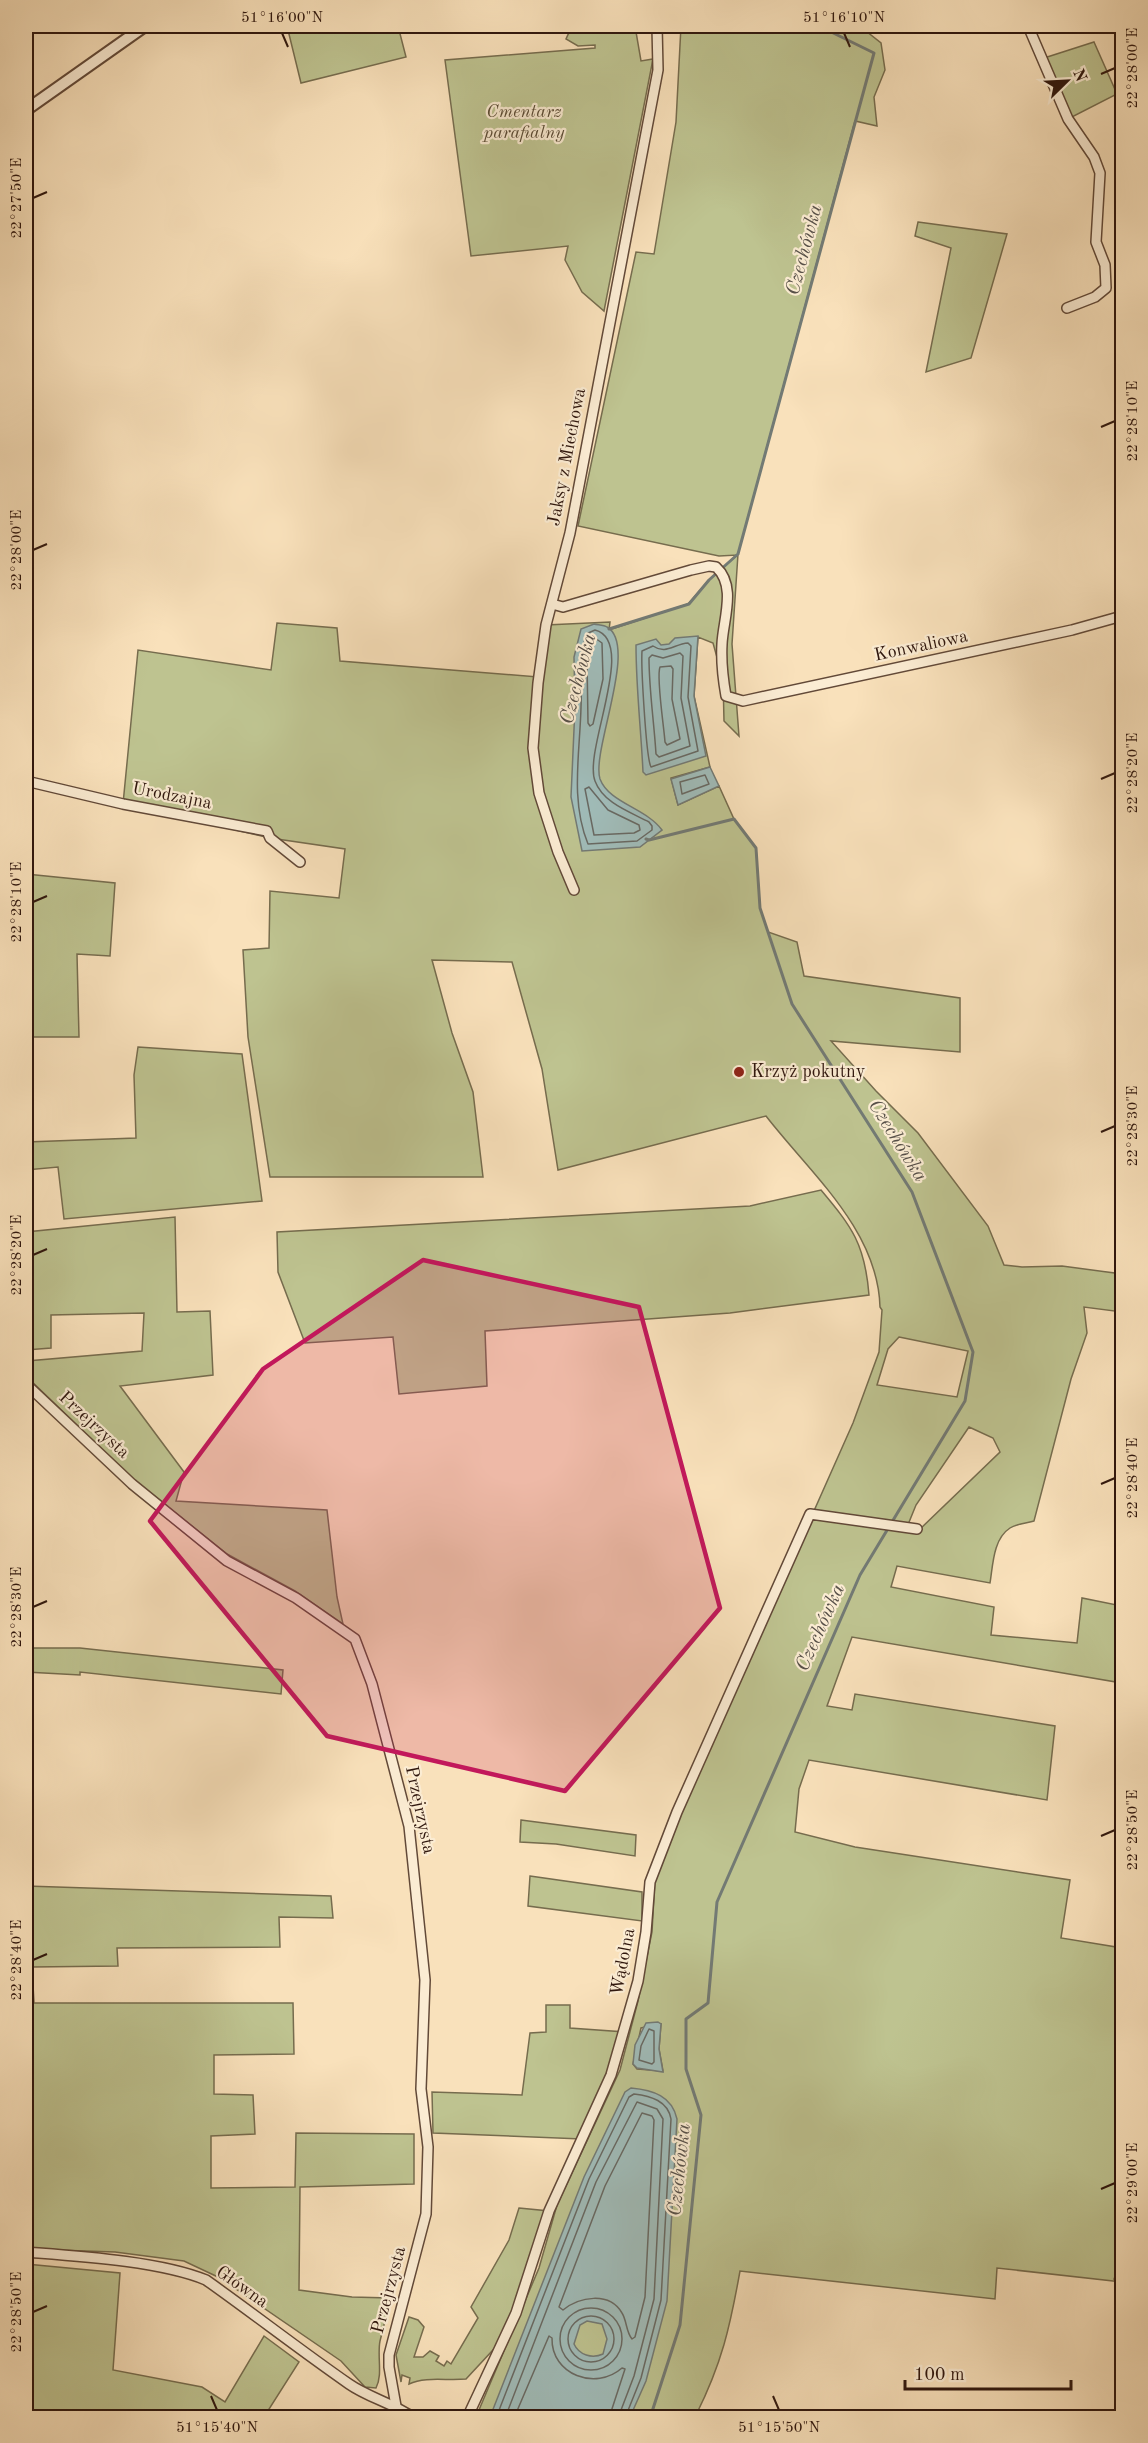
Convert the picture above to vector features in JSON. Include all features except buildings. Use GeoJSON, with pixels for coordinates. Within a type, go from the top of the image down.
{"type":"FeatureCollection","features":[{"type":"Feature","properties":{"kind":"street"},"geometry":{"type":"LineString","coordinates":[[26,110],[146,26]]}},
{"type":"Feature","properties":{"kind":"street","name":"Jaksy z Miechowa"},"geometry":{"type":"LineString","coordinates":[[574,890],[545,815],[533,748],[538,683],[546,626],[570,533],[658,70],[657,26]]}},
{"type":"Feature","properties":{"kind":"street"},"geometry":{"type":"LineString","coordinates":[[1028,26],[1068,119],[1094,157],[1100,173],[1096,242],[1106,264],[1106,288],[1095,297],[1067,308]]}},
{"type":"Feature","properties":{"kind":"street","name":"Konwaliowa"},"geometry":{"type":"LineString","coordinates":[[552,604],[563,607],[709,566],[716,567],[726,580],[728,594],[721,646],[726,696],[743,700],[1072,630],[1122,616]]}},
{"type":"Feature","properties":{"kind":"street","name":"Urodzajna"},"geometry":{"type":"LineString","coordinates":[[26,781],[123,804],[267,831],[270,838],[300,862]]}},
{"type":"Feature","properties":{"kind":"street","name":"Przejrzysta"},"geometry":{"type":"LineString","coordinates":[[26,1384],[132,1484],[227,1561],[296,1598],[355,1639],[372,1684],[411,1833],[425,1980],[421,2089],[428,2147],[426,2214],[389,2355],[396,2406]]}},
{"type":"Feature","properties":{"kind":"street","name":"Wądolna"},"geometry":{"type":"LineString","coordinates":[[467,2418],[516,2313],[549,2211],[611,2075],[638,1981],[646,1932],[650,1882],[673,1822],[810,1514],[917,1529]]}},
{"type":"Feature","properties":{"kind":"street","name":"Główna"},"geometry":{"type":"LineString","coordinates":[[26,2252],[77,2256],[189,2273],[206,2280],[350,2385],[378,2401],[396,2406],[414,2418]]}},
{"type":"Feature","properties":{"kind":"highlighted area"},"geometry":{"type":"Polygon","coordinates":[[[423,1260],[639,1307],[720,1608],[565,1791],[327,1736],[150,1521],[263,1369],[423,1260]]]}},
{"type":"Feature","properties":{"kind":"green space"},"geometry":{"type":"Polygon","coordinates":[[[287,26],[398,26],[406,57],[301,83],[287,26]]]}},
{"type":"Feature","properties":{"kind":"green space","name":"Cmentarz parafialny"},"geometry":{"type":"Polygon","coordinates":[[[572,26],[635,26],[641,61],[653,59],[604,311],[582,292],[565,260],[568,246],[471,256],[445,60],[595,48],[595,45],[578,46],[566,39],[572,26]]]}},
{"type":"Feature","properties":{"kind":"green space"},"geometry":{"type":"Polygon","coordinates":[[[681,26],[868,26],[866,31],[881,43],[885,70],[874,97],[877,126],[855,121],[738,554],[732,644],[739,736],[724,721],[723,679],[713,643],[698,637],[694,696],[710,767],[671,778],[678,805],[719,786],[734,819],[756,848],[760,908],[768,932],[797,942],[804,976],[960,998],[960,1052],[831,1041],[918,1133],[988,1226],[1004,1265],[1062,1266],[1122,1274],[1122,1312],[1084,1307],[1087,1333],[1071,1379],[1034,1521],[1012,1527],[1004,1533],[997,1545],[990,1583],[897,1566],[891,1587],[994,1607],[991,1635],[1077,1643],[1082,1598],[1122,1606],[1122,1683],[852,1637],[827,1706],[852,1710],[855,1694],[1055,1726],[1047,1800],[809,1760],[799,1789],[795,1832],[855,1847],[1070,1880],[1061,1938],[1122,1948],[1122,2259],[1114,2279],[1122,2282],[997,2268],[995,2299],[740,2271],[724,2344],[696,2415],[685,2412],[682,2418],[476,2417],[539,2268],[557,2205],[620,2070],[638,2001],[652,1932],[655,1878],[670,1835],[853,1423],[879,1352],[882,1310],[876,1279],[868,1253],[839,1204],[766,1116],[558,1170],[542,1069],[512,962],[432,960],[452,1033],[473,1092],[483,1177],[270,1177],[248,1037],[243,950],[269,948],[270,891],[339,898],[345,849],[270,838],[123,804],[138,650],[271,670],[277,623],[337,628],[340,661],[538,677],[546,625],[610,622],[609,630],[688,604],[709,580],[737,555],[719,556],[578,526],[636,252],[654,254],[676,122],[681,26]],[[899,1337],[888,1349],[877,1385],[957,1397],[968,1351],[899,1337]],[[969,1427],[916,1505],[905,1532],[918,1531],[1000,1452],[993,1438],[969,1427]],[[661,2024],[641,2028],[633,2064],[637,2069],[663,2071],[659,2049],[661,2024]]]}},
{"type":"Feature","properties":{"kind":"green space"},"geometry":{"type":"Polygon","coordinates":[[[1094,42],[1117,94],[1068,119],[1041,59],[1094,42]]]}},
{"type":"Feature","properties":{"kind":"green space"},"geometry":{"type":"Polygon","coordinates":[[[918,222],[1007,234],[971,358],[926,372],[951,248],[915,236],[918,222]]]}},
{"type":"Feature","properties":{"kind":"green space"},"geometry":{"type":"Polygon","coordinates":[[[26,874],[115,883],[110,956],[77,954],[79,1037],[26,1037],[26,874]]]}},
{"type":"Feature","properties":{"kind":"green space"},"geometry":{"type":"Polygon","coordinates":[[[138,1047],[242,1054],[262,1201],[64,1219],[58,1167],[26,1170],[26,1142],[136,1138],[134,1075],[138,1047]]]}},
{"type":"Feature","properties":{"kind":"green space"},"geometry":{"type":"Polygon","coordinates":[[[821,1190],[855,1237],[864,1262],[869,1295],[730,1313],[485,1331],[487,1386],[399,1394],[393,1337],[305,1343],[278,1272],[277,1232],[750,1206],[821,1190]]]}},
{"type":"Feature","properties":{"kind":"green space"},"geometry":{"type":"Polygon","coordinates":[[[175,1217],[177,1312],[210,1311],[213,1375],[120,1386],[184,1472],[176,1501],[327,1510],[337,1597],[343,1624],[295,1591],[227,1554],[134,1480],[26,1376],[27,1361],[142,1351],[144,1313],[51,1315],[51,1348],[26,1350],[26,1232],[175,1217]]]}},
{"type":"Feature","properties":{"kind":"green space"},"geometry":{"type":"Polygon","coordinates":[[[26,1648],[80,1648],[283,1670],[281,1694],[80,1672],[80,1675],[26,1672],[26,1648]]]}},
{"type":"Feature","properties":{"kind":"green space"},"geometry":{"type":"Polygon","coordinates":[[[521,1820],[636,1835],[635,1856],[556,1844],[520,1842],[521,1820]]]}},
{"type":"Feature","properties":{"kind":"green space"},"geometry":{"type":"Polygon","coordinates":[[[530,1876],[642,1892],[642,1921],[528,1906],[530,1876]]]}},
{"type":"Feature","properties":{"kind":"green space"},"geometry":{"type":"Polygon","coordinates":[[[26,1886],[331,1896],[333,1918],[279,1917],[280,1947],[117,1948],[118,1966],[32,1967],[34,2003],[293,2003],[294,2054],[214,2055],[214,2094],[253,2095],[255,2134],[211,2136],[211,2188],[295,2187],[296,2133],[414,2134],[414,2184],[300,2187],[299,2290],[352,2297],[390,2298],[380,2341],[379,2377],[376,2388],[365,2387],[341,2361],[220,2278],[184,2261],[115,2252],[26,2249],[26,1886]]]}},
{"type":"Feature","properties":{"kind":"green space"},"geometry":{"type":"Polygon","coordinates":[[[546,2005],[570,2005],[570,2028],[625,2032],[582,2139],[433,2133],[432,2092],[522,2095],[530,2033],[546,2032],[546,2005]]]}},
{"type":"Feature","properties":{"kind":"green space"},"geometry":{"type":"Polygon","coordinates":[[[519,2208],[549,2211],[505,2337],[466,2379],[429,2379],[409,2384],[410,2378],[402,2375],[401,2382],[396,2355],[409,2317],[418,2320],[424,2327],[414,2357],[423,2357],[430,2351],[439,2356],[436,2361],[444,2366],[447,2361],[451,2364],[478,2318],[471,2307],[509,2240],[519,2208]]]}},
{"type":"Feature","properties":{"kind":"green space"},"geometry":{"type":"Polygon","coordinates":[[[26,2264],[120,2273],[113,2370],[202,2387],[225,2402],[264,2336],[299,2362],[264,2417],[26,2417],[26,2264]]]}},
{"type":"Feature","properties":{"kind":"water"},"geometry":{"type":"Polygon","coordinates":[[[594,624],[607,627],[616,638],[618,654],[599,765],[600,779],[611,794],[647,816],[662,830],[640,847],[582,851],[571,797],[575,707],[574,657],[581,629],[594,624]]]}},
{"type":"Feature","properties":{"kind":"water"},"geometry":{"type":"Polygon","coordinates":[[[698,636],[694,696],[706,756],[646,775],[643,772],[636,645],[656,639],[661,645],[669,644],[675,638],[698,636]]]}},
{"type":"Feature","properties":{"kind":"water"},"geometry":{"type":"Polygon","coordinates":[[[710,767],[719,786],[678,805],[671,779],[710,767]]]}},
{"type":"Feature","properties":{"kind":"water"},"geometry":{"type":"Polygon","coordinates":[[[646,2023],[661,2024],[659,2049],[663,2072],[637,2068],[633,2064],[635,2045],[646,2023]]]}},
{"type":"Feature","properties":{"kind":"water"},"geometry":{"type":"Polygon","coordinates":[[[631,2088],[647,2090],[660,2096],[671,2105],[677,2119],[667,2301],[646,2381],[630,2417],[490,2417],[584,2177],[625,2092],[631,2088]],[[587,2321],[580,2325],[574,2344],[579,2351],[590,2356],[603,2354],[607,2339],[602,2324],[587,2321]]]}},
{"type":"Feature","properties":{"kind":"waterway","name":"Czechówka"},"geometry":{"type":"LineString","coordinates":[[609,629],[689,604],[709,580],[738,554],[874,53],[819,26]]}},
{"type":"Feature","properties":{"kind":"waterway","name":"Czechówka"},"geometry":{"type":"LineString","coordinates":[[646,839],[734,819],[756,848],[760,908],[792,1004],[912,1192],[973,1352],[965,1401],[860,1575],[717,1902],[708,2003],[686,2019],[686,2069],[701,2115],[680,2325],[650,2418]]}},
{"type":"Feature","properties":{"kind":"place","name":"Krzyż pokutny"},"geometry":{"type":"Point","coordinates":[739,1072]}}]}
